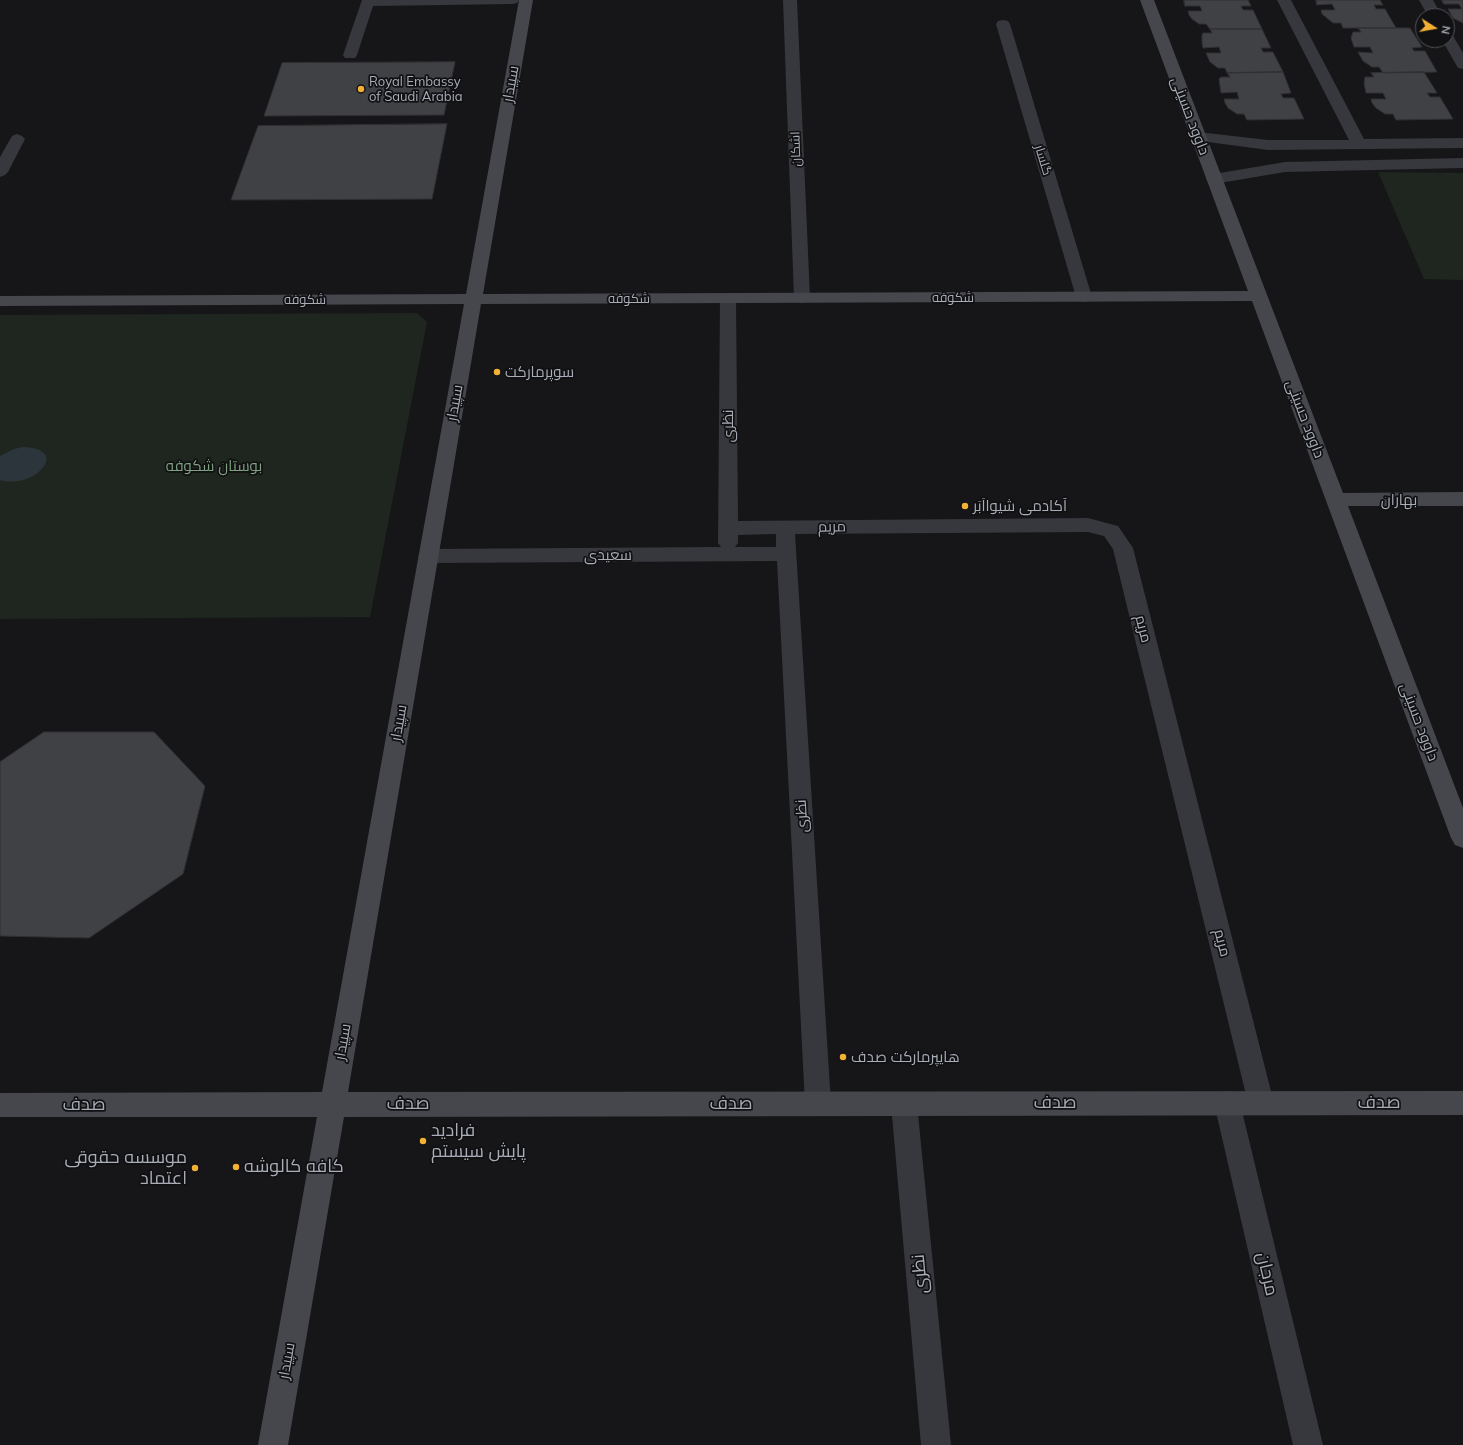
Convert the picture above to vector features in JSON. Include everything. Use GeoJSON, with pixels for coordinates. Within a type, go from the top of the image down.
{"type":"FeatureCollection","features":[{"type":"Feature","properties":{"kind":"street"},"geometry":{"type":"LineString","coordinates":[[350,55],[367,2],[512,0]]}},
{"type":"Feature","properties":{"kind":"street","name":"سپیدار"},"geometry":{"type":"LineString","coordinates":[[273,1445],[526,0]]}},
{"type":"Feature","properties":{"kind":"street","name":"اشکان"},"geometry":{"type":"LineString","coordinates":[[790,0],[802,298]]}},
{"type":"Feature","properties":{"kind":"street","name":"داوود حسینی"},"geometry":{"type":"LineString","coordinates":[[1146,0],[1463,838]]}},
{"type":"Feature","properties":{"kind":"street"},"geometry":{"type":"LineString","coordinates":[[1284,0],[1358,144]]}},
{"type":"Feature","properties":{"kind":"street","name":"گلسار"},"geometry":{"type":"LineString","coordinates":[[1003,24],[1084,297]]}},
{"type":"Feature","properties":{"kind":"street"},"geometry":{"type":"LineString","coordinates":[[1455,46],[1463,65]]}},
{"type":"Feature","properties":{"kind":"street"},"geometry":{"type":"LineString","coordinates":[[1198,137],[1268,145],[1463,143]]}},
{"type":"Feature","properties":{"kind":"street"},"geometry":{"type":"LineString","coordinates":[[0,172],[17,139]]}},
{"type":"Feature","properties":{"kind":"street"},"geometry":{"type":"LineString","coordinates":[[1214,179],[1285,167],[1463,163]]}},
{"type":"Feature","properties":{"kind":"street","name":"شکوفه"},"geometry":{"type":"LineString","coordinates":[[0,301],[1258,296]]}},
{"type":"Feature","properties":{"kind":"street","name":"نظری"},"geometry":{"type":"LineString","coordinates":[[728,298],[728,554]]}},
{"type":"Feature","properties":{"kind":"street","name":"بهاران"},"geometry":{"type":"LineString","coordinates":[[1335,500],[1463,500]]}},
{"type":"Feature","properties":{"kind":"street","name":"مریم"},"geometry":{"type":"LineString","coordinates":[[728,528],[1088,525],[1111,531],[1123,548],[1261,1103]]}},
{"type":"Feature","properties":{"kind":"street","name":"نظری"},"geometry":{"type":"LineString","coordinates":[[785,527],[818,1104]]}},
{"type":"Feature","properties":{"kind":"street","name":"سعیدی"},"geometry":{"type":"LineString","coordinates":[[428,556],[787,554]]}},
{"type":"Feature","properties":{"kind":"street","name":"مرجان"},"geometry":{"type":"LineString","coordinates":[[1227,1103],[1308,1445]]}},
{"type":"Feature","properties":{"kind":"street","name":"صدف"},"geometry":{"type":"LineString","coordinates":[[0,1105],[1463,1103]]}},
{"type":"Feature","properties":{"kind":"street","name":"نظری"},"geometry":{"type":"LineString","coordinates":[[904,1104],[936,1445]]}},
{"type":"Feature","properties":{"kind":"green space"},"geometry":{"type":"Polygon","coordinates":[[[1378,172],[1463,173],[1463,280],[1424,279],[1378,172]]]}},
{"type":"Feature","properties":{"kind":"green space","name":"بوستان شکوفه"},"geometry":{"type":"Polygon","coordinates":[[[417,313],[427,322],[370,617],[0,619],[0,315],[417,313]]]}},
{"type":"Feature","properties":{"kind":"shaded area"},"geometry":{"type":"Polygon","coordinates":[[[23,447],[37,449],[45,454],[46,461],[43,468],[25,479],[13,482],[0,480],[0,456],[14,449],[23,447]]]}},
{"type":"Feature","properties":{"kind":"building"},"geometry":{"type":"Polygon","coordinates":[[[1184,0],[1248,0],[1251,6],[1241,6],[1243,10],[1253,10],[1262,29],[1210,29],[1206,24],[1199,24],[1189,15],[1188,11],[1202,11],[1200,6],[1185,6],[1184,0]]]}},
{"type":"Feature","properties":{"kind":"building"},"geometry":{"type":"Polygon","coordinates":[[[1316,0],[1380,0],[1383,5],[1374,5],[1376,9],[1385,9],[1396,28],[1343,28],[1341,23],[1333,23],[1322,14],[1321,10],[1335,10],[1332,4],[1317,5],[1316,0]]]}},
{"type":"Feature","properties":{"kind":"building"},"geometry":{"type":"Polygon","coordinates":[[[1442,0],[1463,0],[1463,23],[1455,19],[1455,9],[1462,9],[1459,4],[1444,4],[1442,0]]]}},
{"type":"Feature","properties":{"kind":"building"},"geometry":{"type":"Polygon","coordinates":[[[1358,28],[1410,28],[1415,36],[1415,48],[1412,48],[1414,51],[1425,51],[1437,72],[1383,73],[1379,67],[1372,67],[1363,61],[1358,52],[1373,53],[1370,47],[1354,47],[1351,38],[1353,32],[1361,32],[1358,28]]]}},
{"type":"Feature","properties":{"kind":"building"},"geometry":{"type":"Polygon","coordinates":[[[1210,29],[1262,29],[1271,48],[1261,48],[1263,52],[1273,52],[1283,72],[1227,73],[1225,68],[1218,68],[1210,62],[1206,53],[1221,53],[1219,47],[1203,48],[1202,35],[1203,33],[1212,33],[1210,29]]]}},
{"type":"Feature","properties":{"kind":"building","name":"Royal Embassy of Saudi Arabia"},"geometry":{"type":"Polygon","coordinates":[[[455,62],[444,115],[264,116],[282,63],[455,62]]]}},
{"type":"Feature","properties":{"kind":"building"},"geometry":{"type":"Polygon","coordinates":[[[1283,72],[1291,93],[1281,94],[1283,98],[1294,98],[1304,119],[1247,120],[1244,114],[1237,114],[1228,108],[1225,103],[1224,99],[1239,99],[1237,92],[1221,93],[1219,79],[1221,77],[1230,77],[1227,73],[1283,72]]]}},
{"type":"Feature","properties":{"kind":"building"},"geometry":{"type":"Polygon","coordinates":[[[1424,72],[1437,93],[1427,93],[1430,97],[1440,97],[1453,119],[1396,120],[1393,114],[1385,114],[1376,108],[1372,103],[1371,99],[1386,99],[1383,93],[1366,93],[1364,83],[1365,77],[1374,77],[1371,73],[1424,72]]]}},
{"type":"Feature","properties":{"kind":"building"},"geometry":{"type":"Polygon","coordinates":[[[447,124],[432,199],[231,200],[258,126],[447,124]]]}},
{"type":"Feature","properties":{"kind":"building"},"geometry":{"type":"Polygon","coordinates":[[[44,732],[154,732],[205,786],[183,874],[89,938],[0,936],[0,762],[44,732]]]}},
{"type":"Feature","properties":{"kind":"place","name":"Royal Embassy of Saudi Arabia"},"geometry":{"type":"Point","coordinates":[361,89]}},
{"type":"Feature","properties":{"kind":"place","name":"سوپرمارکت"},"geometry":{"type":"Point","coordinates":[497,372]}},
{"type":"Feature","properties":{"kind":"place","name":"آکادمی شیوااَبَر"},"geometry":{"type":"Point","coordinates":[965,506]}},
{"type":"Feature","properties":{"kind":"place","name":"هایپرمارکت صدف"},"geometry":{"type":"Point","coordinates":[843,1057]}},
{"type":"Feature","properties":{"kind":"place","name":"فرادید پایش سیستم"},"geometry":{"type":"Point","coordinates":[423,1141]}},
{"type":"Feature","properties":{"kind":"place","name":"کافه کالوشه"},"geometry":{"type":"Point","coordinates":[236,1167]}},
{"type":"Feature","properties":{"kind":"place","name":"موسسه حقوقی اعتماد"},"geometry":{"type":"Point","coordinates":[195,1168]}}]}
